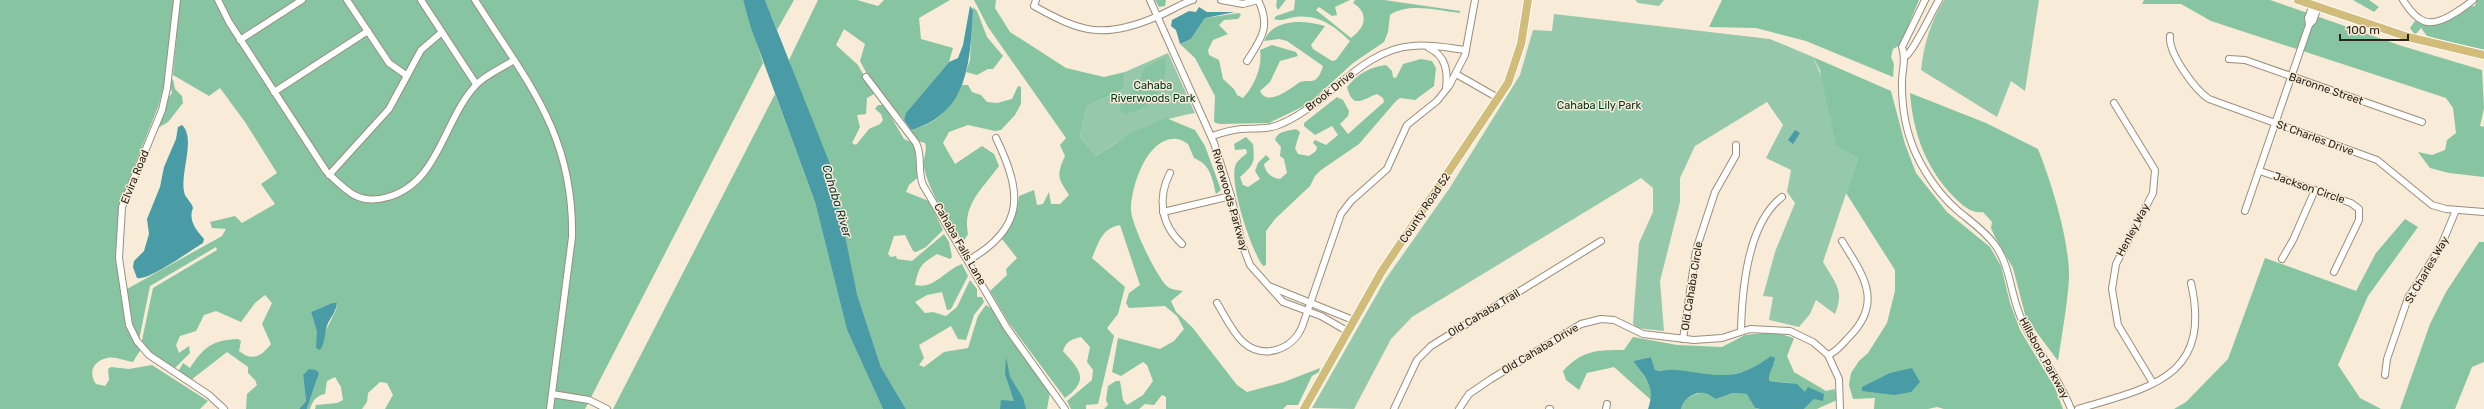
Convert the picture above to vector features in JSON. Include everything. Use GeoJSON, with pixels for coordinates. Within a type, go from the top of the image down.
{"type":"FeatureCollection","features":[{"type":"Feature","properties":{"kind":"main road","name":"County Road 52"},"geometry":{"type":"LineString","coordinates":[[1305,408],[1352,320],[1382,271],[1498,98],[1516,63],[1528,0]]}},
{"type":"Feature","properties":{"kind":"main road"},"geometry":{"type":"LineString","coordinates":[[2298,0],[2317,5],[2408,38],[2484,55]]}},
{"type":"Feature","properties":{"kind":"street","name":"Elvira Road"},"geometry":{"type":"LineString","coordinates":[[177,0],[167,88],[162,110],[122,207],[119,258],[129,325],[137,341],[153,358],[209,396],[224,409]]}},
{"type":"Feature","properties":{"kind":"street"},"geometry":{"type":"LineString","coordinates":[[218,0],[240,40],[329,175],[346,192],[365,200],[378,200],[407,190],[417,183],[425,172],[476,84],[514,60]]}},
{"type":"Feature","properties":{"kind":"street"},"geometry":{"type":"LineString","coordinates":[[240,40],[302,0]]}},
{"type":"Feature","properties":{"kind":"street"},"geometry":{"type":"LineString","coordinates":[[347,0],[389,63],[406,75]]}},
{"type":"Feature","properties":{"kind":"street"},"geometry":{"type":"LineString","coordinates":[[421,0],[476,84]]}},
{"type":"Feature","properties":{"kind":"street"},"geometry":{"type":"LineString","coordinates":[[475,0],[514,60],[550,120],[564,161],[571,198],[572,237],[550,409]]}},
{"type":"Feature","properties":{"kind":"street"},"geometry":{"type":"LineString","coordinates":[[1036,0],[1034,6],[1046,13],[1067,24],[1088,30],[1120,29],[1156,17],[1193,0]]}},
{"type":"Feature","properties":{"kind":"street","name":"Riverwoods Parkway"},"geometry":{"type":"LineString","coordinates":[[1150,0],[1156,17],[1212,136],[1231,196],[1247,258],[1254,271],[1283,302],[1321,316],[1347,331]]}},
{"type":"Feature","properties":{"kind":"street"},"geometry":{"type":"LineString","coordinates":[[1221,0],[1243,4],[1258,0],[1264,14],[1264,30],[1260,41],[1247,61]]}},
{"type":"Feature","properties":{"kind":"street"},"geometry":{"type":"LineString","coordinates":[[1217,303],[1243,342],[1251,347],[1265,351],[1279,349],[1291,342],[1300,331],[1341,214],[1351,201],[1387,169],[1407,125],[1437,101],[1456,74],[1466,50],[1475,0]]}},
{"type":"Feature","properties":{"kind":"street","name":"Hillsboro Parkway"},"geometry":{"type":"LineString","coordinates":[[1925,0],[1902,47],[1906,56],[1902,76],[1903,107],[1915,153],[1927,176],[1942,196],[1982,230],[1998,250],[2009,272],[2022,319],[2057,376],[2071,409]]}},
{"type":"Feature","properties":{"kind":"street","name":"Hillsboro Parkway"},"geometry":{"type":"LineString","coordinates":[[1906,56],[1912,51],[1926,21],[1939,0]]}},
{"type":"Feature","properties":{"kind":"street"},"geometry":{"type":"LineString","coordinates":[[2403,0],[2415,17],[2432,23],[2445,19],[2473,0]]}},
{"type":"Feature","properties":{"kind":"street"},"geometry":{"type":"LineString","coordinates":[[2245,211],[2309,25],[2308,18],[2317,5]]}},
{"type":"Feature","properties":{"kind":"street"},"geometry":{"type":"LineString","coordinates":[[274,92],[368,31]]}},
{"type":"Feature","properties":{"kind":"street"},"geometry":{"type":"LineString","coordinates":[[329,175],[388,109],[421,50],[442,32]]}},
{"type":"Feature","properties":{"kind":"street","name":"St Charles Drive"},"geometry":{"type":"LineString","coordinates":[[2170,36],[2171,48],[2202,94],[2216,103],[2377,160],[2424,200],[2438,207],[2484,212]]}},
{"type":"Feature","properties":{"kind":"street"},"geometry":{"type":"LineString","coordinates":[[1423,46],[1435,51],[1444,62],[1447,77],[1446,89]]}},
{"type":"Feature","properties":{"kind":"street","name":"Brook Drive"},"geometry":{"type":"LineString","coordinates":[[1212,136],[1234,130],[1270,128],[1284,123],[1311,108],[1352,73],[1386,52],[1403,47],[1423,46],[1466,50]]}},
{"type":"Feature","properties":{"kind":"street","name":"Baronne Street"},"geometry":{"type":"LineString","coordinates":[[2229,58],[2245,60],[2422,122]]}},
{"type":"Feature","properties":{"kind":"street"},"geometry":{"type":"LineString","coordinates":[[1456,74],[1498,98]]}},
{"type":"Feature","properties":{"kind":"street","name":"Cahaba Falls Lane"},"geometry":{"type":"LineString","coordinates":[[866,77],[916,143],[920,154],[920,175],[923,185],[969,260],[1007,328],[1065,409]]}},
{"type":"Feature","properties":{"kind":"street","name":"Henley Way"},"geometry":{"type":"LineString","coordinates":[[2114,103],[2155,170],[2153,193],[2116,264],[2112,289],[2118,325],[2154,383]]}},
{"type":"Feature","properties":{"kind":"street"},"geometry":{"type":"LineString","coordinates":[[969,260],[996,242],[1006,229],[1013,211],[1013,181],[996,138]]}},
{"type":"Feature","properties":{"kind":"street","name":"Old Cahaba Circle"},"geometry":{"type":"LineString","coordinates":[[1683,339],[1696,250],[1715,192],[1736,155],[1736,145]]}},
{"type":"Feature","properties":{"kind":"street","name":"Jackson Circle"},"geometry":{"type":"LineString","coordinates":[[2260,171],[2351,203],[2360,211],[2359,220],[2334,272]]}},
{"type":"Feature","properties":{"kind":"street"},"geometry":{"type":"LineString","coordinates":[[1170,173],[1163,194],[1163,212],[1171,232],[1182,244]]}},
{"type":"Feature","properties":{"kind":"street"},"geometry":{"type":"LineString","coordinates":[[2282,260],[2293,240],[2314,190]]}},
{"type":"Feature","properties":{"kind":"street"},"geometry":{"type":"LineString","coordinates":[[1163,212],[1231,196]]}},
{"type":"Feature","properties":{"kind":"street"},"geometry":{"type":"LineString","coordinates":[[1741,331],[1750,252],[1768,211],[1782,197]]}},
{"type":"Feature","properties":{"kind":"street","name":"St Charles Way"},"geometry":{"type":"LineString","coordinates":[[2385,375],[2387,359],[2408,298],[2442,246],[2456,210]]}},
{"type":"Feature","properties":{"kind":"street","name":"Old Cahaba Trail"},"geometry":{"type":"LineString","coordinates":[[1394,409],[1418,360],[1431,346],[1601,241]]}},
{"type":"Feature","properties":{"kind":"street"},"geometry":{"type":"LineString","coordinates":[[1828,355],[1855,331],[1864,316],[1867,306],[1865,280],[1842,241]]}},
{"type":"Feature","properties":{"kind":"street"},"geometry":{"type":"LineString","coordinates":[[2078,409],[2154,383],[2175,370],[2191,349],[2196,315],[2191,283]]}},
{"type":"Feature","properties":{"kind":"street","name":"Riverwoods Parkway"},"geometry":{"type":"LineString","coordinates":[[1268,285],[1352,320]]}},
{"type":"Feature","properties":{"kind":"street","name":"Old Cahaba Drive"},"geometry":{"type":"LineString","coordinates":[[1459,409],[1464,399],[1475,389],[1589,321],[1614,320],[1643,334],[1683,339],[1713,340],[1741,331],[1762,328],[1790,331],[1812,342],[1828,355],[1839,379],[1840,409]]}},
{"type":"Feature","properties":{"kind":"street"},"geometry":{"type":"LineString","coordinates":[[552,394],[589,400],[607,409]]}},
{"type":"Feature","properties":{"kind":"green space"},"geometry":{"type":"Polygon","coordinates":[[[0,0],[174,0],[167,75],[158,107],[118,207],[119,268],[125,308],[130,334],[141,349],[133,362],[107,358],[98,362],[93,368],[92,376],[96,384],[105,386],[109,380],[108,369],[111,367],[129,369],[152,365],[208,401],[200,409],[0,409],[0,0]]]}},
{"type":"Feature","properties":{"kind":"green space"},"geometry":{"type":"Polygon","coordinates":[[[180,0],[743,0],[763,63],[585,409],[385,409],[393,395],[387,383],[380,382],[368,393],[367,402],[362,409],[315,409],[316,405],[337,403],[343,400],[341,387],[335,377],[327,381],[325,394],[317,397],[310,409],[307,409],[317,379],[303,375],[306,401],[299,409],[246,409],[247,394],[257,385],[255,380],[248,373],[248,367],[227,352],[191,380],[178,372],[183,363],[190,368],[204,350],[215,343],[222,341],[238,339],[241,341],[239,351],[248,356],[256,356],[264,352],[271,344],[262,324],[272,303],[265,295],[255,303],[241,322],[216,311],[204,315],[196,331],[180,336],[176,345],[179,353],[189,346],[190,353],[174,369],[141,345],[153,288],[217,250],[216,247],[150,286],[139,340],[131,328],[127,289],[222,236],[226,229],[212,228],[210,222],[235,216],[242,223],[275,204],[261,184],[277,173],[245,122],[220,88],[209,96],[173,75],[180,0]],[[332,303],[311,312],[317,332],[317,348],[336,310],[337,303],[332,303]]]}},
{"type":"Feature","properties":{"kind":"green space"},"geometry":{"type":"Polygon","coordinates":[[[765,0],[794,0],[777,30],[765,0]]]}},
{"type":"Feature","properties":{"kind":"green space"},"geometry":{"type":"Polygon","coordinates":[[[818,0],[857,0],[878,6],[884,0],[950,0],[919,18],[921,39],[953,48],[949,62],[907,112],[904,120],[868,76],[860,61],[865,44],[844,29],[836,45],[858,65],[874,94],[867,98],[866,114],[857,115],[860,127],[852,143],[856,145],[869,129],[880,124],[883,120],[881,114],[875,109],[878,105],[884,105],[904,139],[911,142],[915,148],[917,178],[909,185],[906,192],[929,201],[943,230],[926,247],[916,252],[913,251],[905,235],[894,236],[888,254],[891,257],[896,256],[897,259],[912,261],[944,234],[949,242],[952,257],[950,259],[937,254],[927,260],[920,269],[915,285],[928,285],[962,264],[968,276],[951,309],[947,310],[942,292],[927,295],[915,302],[925,313],[933,312],[946,316],[957,307],[970,280],[977,289],[977,297],[982,297],[984,302],[974,315],[966,340],[958,339],[951,326],[919,345],[924,358],[919,365],[924,367],[944,352],[968,348],[978,316],[986,305],[991,308],[1011,340],[1050,392],[1047,409],[906,409],[881,367],[857,294],[789,60],[818,0]]]}},
{"type":"Feature","properties":{"kind":"green space"},"geometry":{"type":"Polygon","coordinates":[[[974,0],[996,0],[995,8],[1010,32],[1066,68],[1104,77],[1125,72],[1124,89],[1087,106],[1080,137],[1096,156],[1133,132],[1166,118],[1195,130],[1205,146],[1221,190],[1216,194],[1210,173],[1204,164],[1194,158],[1188,144],[1178,139],[1166,140],[1149,154],[1138,177],[1134,189],[1131,210],[1135,226],[1151,263],[1163,282],[1170,288],[1183,291],[1171,301],[1176,312],[1192,327],[1237,385],[1247,392],[1284,382],[1320,368],[1319,372],[1312,376],[1298,405],[1287,405],[1283,409],[1166,409],[1166,397],[1162,395],[1154,405],[1145,404],[1139,409],[1104,409],[1108,405],[1106,400],[1108,386],[1116,381],[1120,381],[1123,400],[1127,405],[1143,395],[1153,381],[1147,365],[1143,362],[1121,376],[1112,372],[1118,338],[1160,349],[1174,341],[1184,329],[1177,316],[1165,306],[1129,308],[1126,303],[1129,293],[1140,285],[1120,225],[1109,229],[1105,233],[1099,241],[1092,258],[1125,287],[1118,314],[1107,328],[1114,336],[1098,404],[1086,405],[1086,409],[1071,409],[1067,401],[1092,380],[1093,370],[1087,362],[1090,347],[1081,337],[1070,341],[1064,348],[1063,351],[1078,369],[1080,375],[1078,386],[1065,398],[1009,323],[990,291],[1007,275],[1006,269],[1017,258],[1002,239],[1017,210],[1019,196],[1034,190],[1037,205],[1043,204],[1049,192],[1051,204],[1060,204],[1069,195],[1062,185],[1059,173],[1065,156],[1060,145],[1066,138],[988,27],[974,0]]]}},
{"type":"Feature","properties":{"kind":"green space"},"geometry":{"type":"Polygon","coordinates":[[[1155,0],[1166,0],[1165,6],[1159,7],[1155,0]]]}},
{"type":"Feature","properties":{"kind":"green space"},"geometry":{"type":"Polygon","coordinates":[[[1277,0],[1286,0],[1278,10],[1276,6],[1277,0]]]}},
{"type":"Feature","properties":{"kind":"green space"},"geometry":{"type":"Polygon","coordinates":[[[1295,0],[1350,0],[1335,7],[1337,15],[1332,16],[1319,7],[1316,10],[1351,38],[1360,29],[1364,20],[1362,11],[1353,3],[1355,0],[1384,0],[1460,11],[1460,13],[1424,8],[1398,11],[1390,15],[1388,32],[1384,42],[1353,63],[1308,104],[1269,123],[1219,124],[1214,122],[1215,96],[1195,58],[1180,44],[1191,39],[1205,18],[1239,13],[1241,15],[1238,19],[1224,20],[1219,25],[1228,34],[1213,40],[1208,50],[1209,55],[1219,60],[1223,79],[1234,89],[1237,95],[1243,98],[1251,88],[1257,76],[1261,56],[1260,50],[1272,45],[1296,52],[1298,56],[1280,61],[1270,82],[1260,91],[1264,96],[1268,97],[1280,95],[1300,82],[1315,80],[1321,72],[1323,66],[1287,41],[1279,39],[1264,41],[1268,34],[1275,28],[1290,23],[1299,22],[1325,26],[1311,45],[1313,49],[1332,61],[1336,60],[1350,41],[1338,30],[1319,19],[1311,17],[1295,17],[1282,20],[1274,19],[1276,16],[1294,10],[1295,0]]]}},
{"type":"Feature","properties":{"kind":"green space"},"geometry":{"type":"Polygon","coordinates":[[[1635,0],[1664,0],[1659,6],[1638,3],[1635,0]]]}},
{"type":"Feature","properties":{"kind":"green space"},"geometry":{"type":"Polygon","coordinates":[[[1722,0],[1919,0],[1900,45],[1893,49],[1891,57],[1894,64],[1893,77],[1806,41],[1756,28],[1709,27],[1722,0]]]}},
{"type":"Feature","properties":{"kind":"green space"},"geometry":{"type":"Polygon","coordinates":[[[1944,0],[2039,0],[2025,91],[2011,81],[1997,117],[1921,70],[1928,34],[1944,0]]]}},
{"type":"Feature","properties":{"kind":"green space"},"geometry":{"type":"Polygon","coordinates":[[[2144,0],[2270,0],[2402,46],[2482,70],[2484,108],[2480,126],[2484,127],[2484,177],[2449,173],[2430,168],[2418,152],[2432,155],[2445,150],[2447,140],[2456,133],[2453,108],[2446,98],[2211,21],[2181,4],[2142,4],[2144,0]]]}},
{"type":"Feature","properties":{"kind":"green space"},"geometry":{"type":"Polygon","coordinates":[[[2353,0],[2369,0],[2379,7],[2374,12],[2353,0]]]}},
{"type":"Feature","properties":{"kind":"green space"},"geometry":{"type":"Polygon","coordinates":[[[2477,0],[2484,0],[2484,51],[2427,36],[2421,28],[2415,35],[2410,28],[2415,21],[2426,24],[2442,22],[2460,11],[2475,6],[2477,0]]]}},
{"type":"Feature","properties":{"kind":"green space"},"geometry":{"type":"Polygon","coordinates":[[[973,7],[977,11],[987,37],[1003,56],[993,69],[988,69],[977,75],[966,72],[970,60],[973,7]]]}},
{"type":"Feature","properties":{"kind":"green space","name":"Cahaba Lily Park"},"geometry":{"type":"Polygon","coordinates":[[[1554,14],[1770,39],[1813,57],[1858,158],[1823,262],[1835,281],[1839,293],[1838,306],[1835,314],[1816,300],[1810,314],[1799,327],[1769,320],[1773,297],[1763,296],[1775,252],[1795,203],[1787,192],[1791,170],[1766,158],[1783,125],[1767,102],[1695,146],[1680,178],[1680,202],[1660,281],[1664,331],[1636,328],[1633,323],[1639,243],[1653,212],[1653,188],[1641,178],[1412,317],[1391,339],[1354,409],[1312,408],[1385,280],[1449,189],[1520,75],[1533,30],[1552,31],[1554,14]]]}},
{"type":"Feature","properties":{"kind":"green space","name":"Cahaba Riverwoods Park"},"geometry":{"type":"Polygon","coordinates":[[[1168,53],[1195,113],[1142,128],[1096,156],[1080,137],[1087,106],[1124,89],[1125,72],[1168,53]]]}},
{"type":"Feature","properties":{"kind":"green space"},"geometry":{"type":"Polygon","coordinates":[[[1165,57],[1162,86],[1153,100],[1146,106],[1127,114],[1121,111],[1119,105],[1138,87],[1144,69],[1165,57]]]}},
{"type":"Feature","properties":{"kind":"green space"},"geometry":{"type":"Polygon","coordinates":[[[1813,57],[1891,91],[1905,144],[1916,173],[1947,212],[1990,247],[2001,266],[2010,303],[2020,330],[2055,388],[2063,409],[1944,409],[1937,407],[1928,409],[1874,409],[1875,398],[1853,399],[1849,385],[1851,373],[1859,361],[1868,353],[1887,323],[1895,291],[1895,270],[1846,193],[1858,158],[1836,145],[1820,70],[1813,57]]]}},
{"type":"Feature","properties":{"kind":"green space"},"geometry":{"type":"Polygon","coordinates":[[[1421,59],[1432,61],[1436,68],[1434,86],[1415,100],[1400,98],[1396,101],[1359,144],[1321,170],[1315,176],[1310,186],[1275,219],[1266,231],[1266,265],[1263,266],[1253,246],[1243,218],[1238,202],[1234,176],[1235,167],[1238,161],[1247,153],[1246,149],[1235,150],[1234,144],[1246,137],[1253,144],[1254,155],[1251,166],[1240,177],[1243,185],[1248,187],[1260,179],[1255,171],[1258,163],[1266,155],[1270,159],[1264,164],[1266,170],[1271,176],[1280,179],[1287,173],[1284,159],[1280,156],[1281,147],[1275,140],[1280,133],[1296,129],[1300,132],[1295,148],[1298,154],[1309,156],[1316,151],[1317,147],[1313,143],[1315,140],[1326,145],[1338,135],[1332,126],[1315,135],[1304,126],[1304,123],[1337,97],[1343,100],[1349,111],[1348,116],[1340,124],[1348,134],[1384,102],[1383,98],[1377,94],[1359,101],[1352,99],[1347,87],[1355,78],[1369,69],[1386,65],[1392,71],[1393,77],[1396,78],[1403,64],[1421,59]]]}},
{"type":"Feature","properties":{"kind":"green space"},"geometry":{"type":"Polygon","coordinates":[[[173,79],[175,89],[182,96],[183,103],[168,122],[158,128],[165,102],[172,93],[170,83],[173,79]]]}},
{"type":"Feature","properties":{"kind":"green space"},"geometry":{"type":"Polygon","coordinates":[[[962,85],[968,85],[972,92],[981,95],[987,102],[997,103],[1012,99],[1018,86],[1021,87],[1021,104],[1015,115],[1001,130],[995,131],[968,125],[949,132],[943,143],[955,164],[982,146],[994,154],[999,166],[975,197],[968,214],[968,234],[963,242],[940,206],[930,187],[924,164],[926,149],[925,143],[918,141],[911,130],[929,124],[942,114],[953,102],[962,85]]]}},
{"type":"Feature","properties":{"kind":"green space"},"geometry":{"type":"Polygon","coordinates":[[[1910,93],[1986,123],[2038,149],[2059,213],[2069,264],[2068,289],[2058,361],[2026,318],[2013,268],[1995,237],[1991,228],[1992,222],[1983,212],[1971,211],[1958,201],[1945,187],[1929,163],[1914,122],[1910,93]]]}},
{"type":"Feature","properties":{"kind":"green space"},"geometry":{"type":"Polygon","coordinates":[[[775,94],[815,202],[847,330],[883,409],[613,409],[775,94]]]}},
{"type":"Feature","properties":{"kind":"green space"},"geometry":{"type":"Polygon","coordinates":[[[2405,219],[2418,227],[2368,296],[2338,365],[2360,398],[2381,409],[2174,409],[2186,402],[2228,359],[2265,258],[2356,291],[2376,253],[2405,219]]]}},
{"type":"Feature","properties":{"kind":"green space"},"geometry":{"type":"Polygon","coordinates":[[[2479,242],[2484,242],[2484,362],[2472,367],[2455,409],[2400,409],[2430,324],[2446,292],[2479,242]]]}},
{"type":"Feature","properties":{"kind":"green space"},"geometry":{"type":"Polygon","coordinates":[[[1774,332],[1794,338],[1787,356],[1794,372],[1826,391],[1835,389],[1837,400],[1817,409],[1804,409],[1814,399],[1790,383],[1768,381],[1768,373],[1775,362],[1772,356],[1753,370],[1719,377],[1655,370],[1651,357],[1633,361],[1651,386],[1651,400],[1614,367],[1587,373],[1579,390],[1566,380],[1563,371],[1570,364],[1584,355],[1605,350],[1624,350],[1633,337],[1677,345],[1722,347],[1745,335],[1774,332]]]}},
{"type":"Feature","properties":{"kind":"green space"},"geometry":{"type":"Polygon","coordinates":[[[1704,392],[1716,399],[1733,393],[1748,394],[1755,408],[1759,409],[1681,409],[1682,405],[1687,399],[1704,392]]]}},
{"type":"Feature","properties":{"kind":"water","name":"Cahaba River"},"geometry":{"type":"Polygon","coordinates":[[[743,0],[765,0],[830,164],[857,294],[881,367],[906,409],[883,409],[847,330],[815,202],[751,28],[743,0]]]}},
{"type":"Feature","properties":{"kind":"water"},"geometry":{"type":"Polygon","coordinates":[[[970,6],[973,10],[970,48],[963,83],[945,112],[930,122],[911,130],[904,120],[906,113],[949,62],[958,58],[963,45],[970,6]]]}},
{"type":"Feature","properties":{"kind":"water"},"geometry":{"type":"Polygon","coordinates":[[[1199,7],[1207,12],[1235,12],[1205,18],[1191,39],[1180,44],[1176,30],[1171,26],[1172,20],[1189,11],[1196,12],[1199,7]]]}},
{"type":"Feature","properties":{"kind":"water"},"geometry":{"type":"Polygon","coordinates":[[[182,125],[186,131],[188,139],[183,187],[185,195],[192,204],[192,221],[204,239],[203,243],[151,275],[143,278],[137,278],[133,267],[134,261],[144,251],[149,234],[147,219],[160,187],[164,167],[176,139],[178,127],[182,125]]]}},
{"type":"Feature","properties":{"kind":"water"},"geometry":{"type":"Polygon","coordinates":[[[1795,130],[1800,133],[1793,144],[1788,140],[1795,130]]]}},
{"type":"Feature","properties":{"kind":"water"},"geometry":{"type":"Polygon","coordinates":[[[332,303],[337,303],[334,313],[328,323],[320,350],[316,348],[317,332],[311,312],[332,303]]]}},
{"type":"Feature","properties":{"kind":"water"},"geometry":{"type":"Polygon","coordinates":[[[1771,356],[1775,358],[1769,381],[1797,384],[1805,392],[1808,387],[1824,394],[1823,401],[1814,399],[1804,409],[1760,409],[1755,408],[1747,394],[1733,393],[1716,399],[1707,394],[1696,393],[1684,402],[1681,409],[1648,409],[1651,394],[1650,388],[1646,378],[1633,361],[1651,357],[1655,370],[1677,370],[1726,375],[1736,374],[1747,370],[1758,365],[1771,356]]]}},
{"type":"Feature","properties":{"kind":"water"},"geometry":{"type":"Polygon","coordinates":[[[1006,357],[1010,377],[1023,398],[1026,409],[1000,409],[1001,400],[1014,401],[1005,374],[1006,357]]]}},
{"type":"Feature","properties":{"kind":"water"},"geometry":{"type":"Polygon","coordinates":[[[1912,368],[1920,382],[1911,392],[1894,395],[1862,391],[1862,387],[1890,373],[1912,368]]]}},
{"type":"Feature","properties":{"kind":"water"},"geometry":{"type":"Polygon","coordinates":[[[309,369],[316,370],[319,373],[307,409],[299,409],[306,401],[303,375],[309,369]]]}}]}
